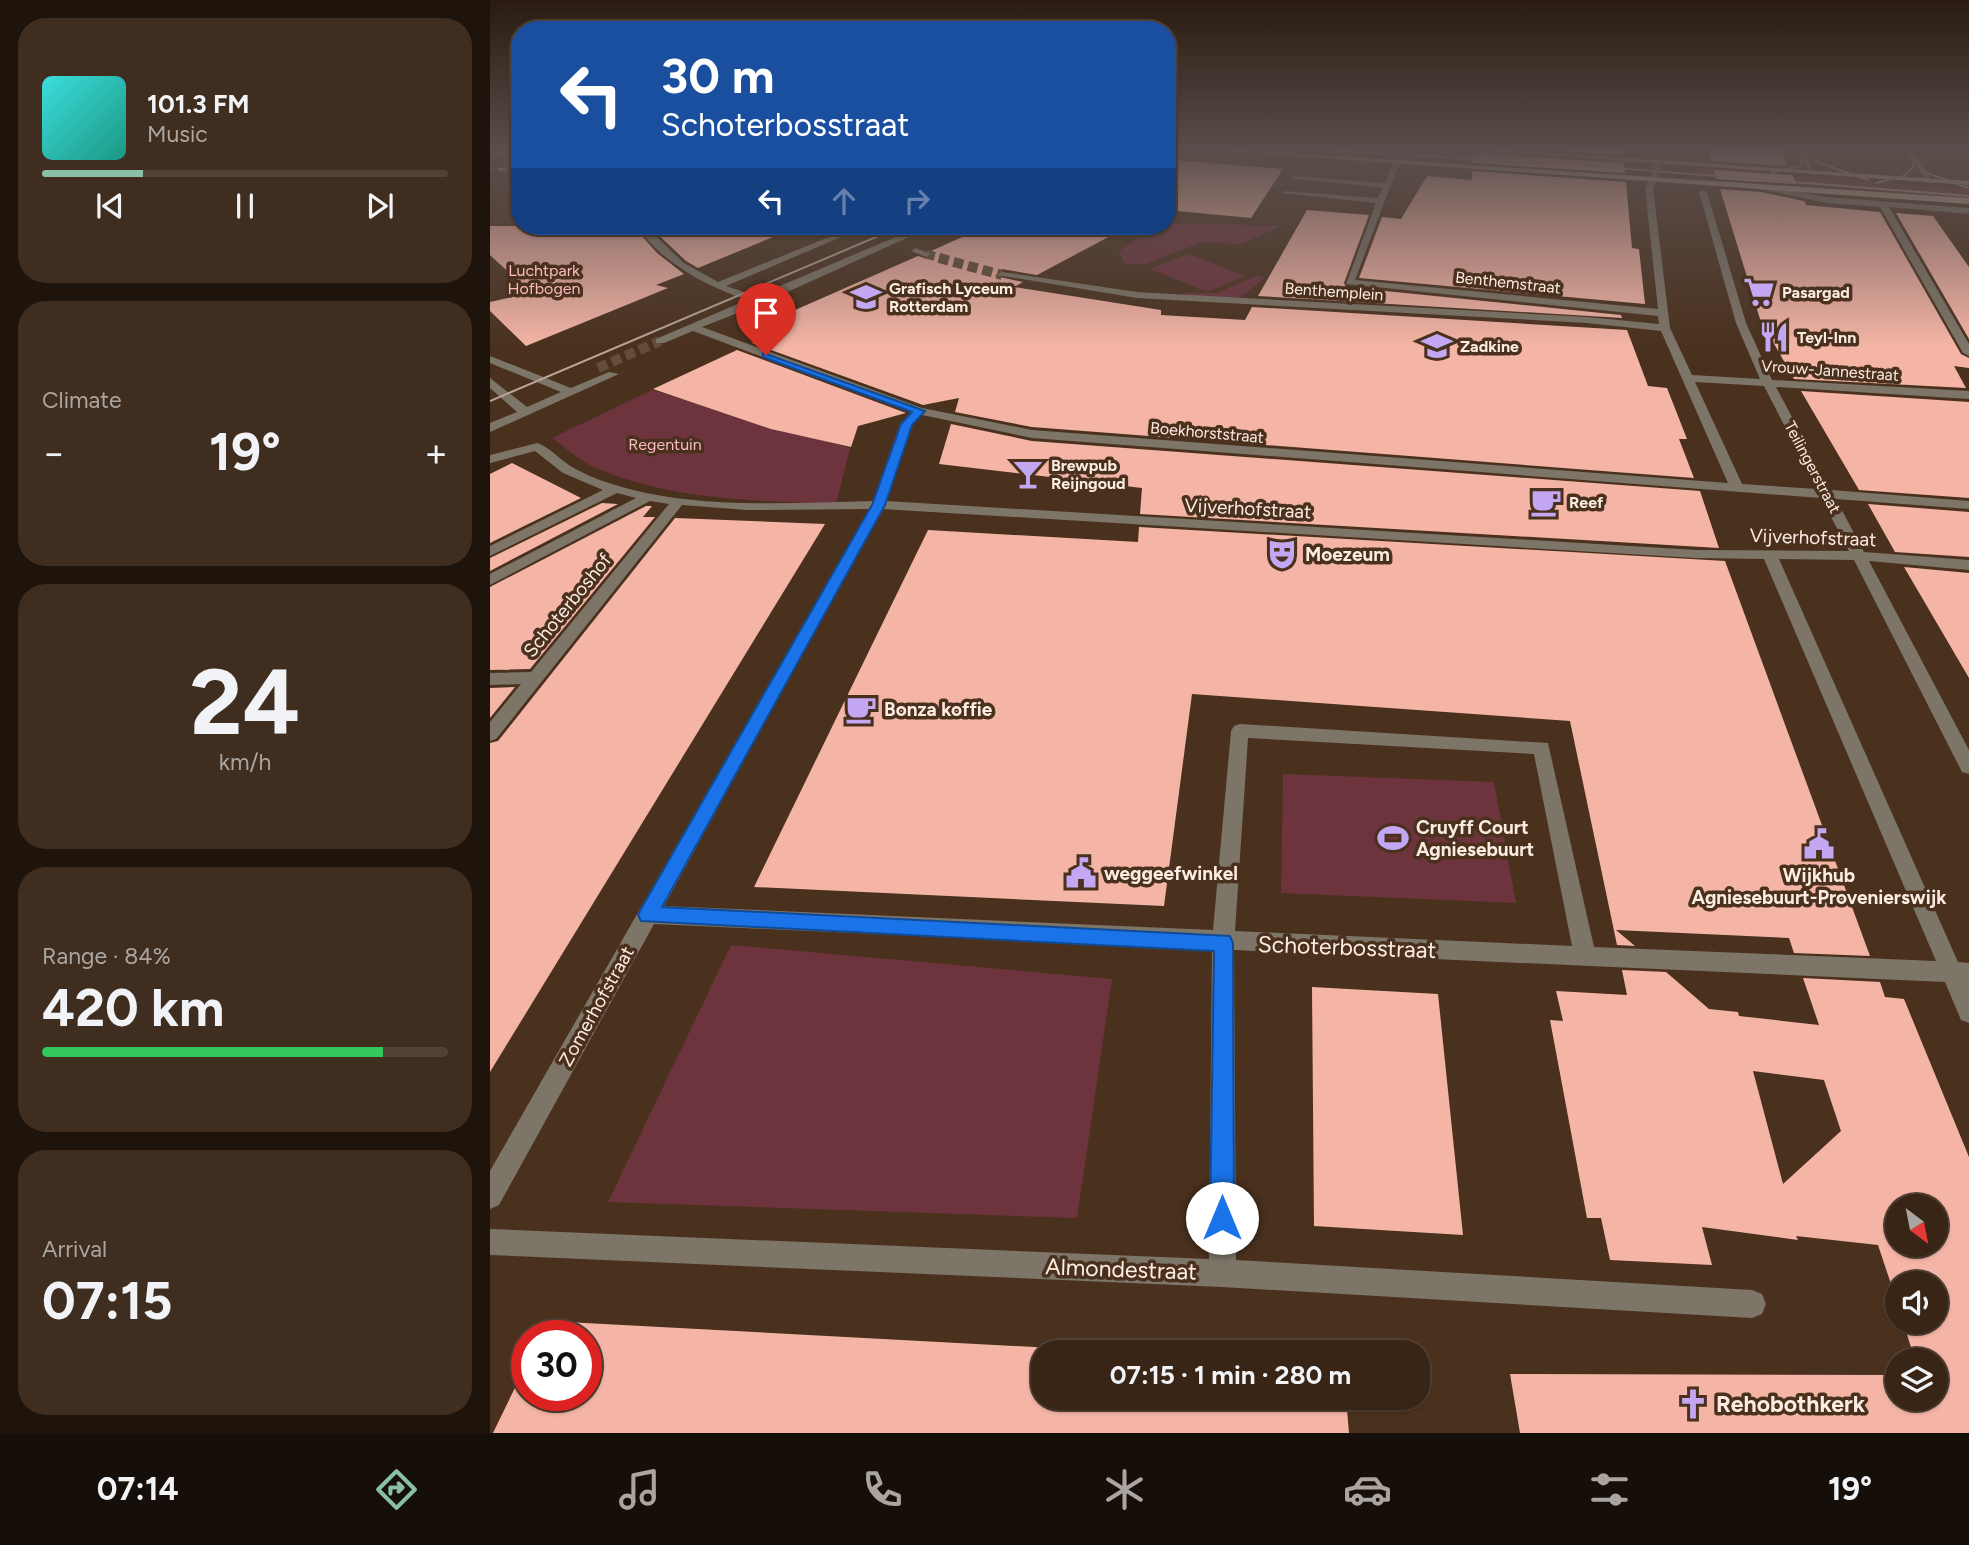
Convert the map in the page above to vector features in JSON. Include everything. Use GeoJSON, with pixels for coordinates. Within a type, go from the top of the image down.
{"type":"FeatureCollection","features":[{"type":"Feature","properties":{"kind":"street","name":"Benthemstraat"},"geometry":{"type":"LineString","coordinates":[[1376,215],[1349,282],[1664,313]]}},
{"type":"Feature","properties":{"kind":"street"},"geometry":{"type":"LineString","coordinates":[[1652,215],[1665,328],[1736,486]]}},
{"type":"Feature","properties":{"kind":"street","name":"Teilingerstraat"},"geometry":{"type":"LineString","coordinates":[[1710,215],[1741,323],[1767,381],[1969,767]]}},
{"type":"Feature","properties":{"kind":"street"},"geometry":{"type":"LineString","coordinates":[[1889,215],[1969,353]]}},
{"type":"Feature","properties":{"kind":"street"},"geometry":{"type":"LineString","coordinates":[[649,235],[677,264],[694,276],[769,304]]}},
{"type":"Feature","properties":{"kind":"street"},"geometry":{"type":"LineString","coordinates":[[717,286],[841,235]]}},
{"type":"Feature","properties":{"kind":"street"},"geometry":{"type":"LineString","coordinates":[[660,341],[908,235]]}},
{"type":"Feature","properties":{"kind":"street"},"geometry":{"type":"LineString","coordinates":[[672,347],[817,283],[883,246]]}},
{"type":"Feature","properties":{"kind":"street"},"geometry":{"type":"LineString","coordinates":[[916,251],[926,254]]}},
{"type":"Feature","properties":{"kind":"street","name":"Benthemplein"},"geometry":{"type":"LineString","coordinates":[[1002,275],[1137,295],[1587,320],[1665,328]]}},
{"type":"Feature","properties":{"kind":"street","name":"Boekhorststraat"},"geometry":{"type":"LineString","coordinates":[[692,327],[919,411],[1032,435],[1969,505]]}},
{"type":"Feature","properties":{"kind":"street"},"geometry":{"type":"LineString","coordinates":[[490,359],[570,392]]}},
{"type":"Feature","properties":{"kind":"street"},"geometry":{"type":"LineString","coordinates":[[490,415],[598,368]]}},
{"type":"Feature","properties":{"kind":"street"},"geometry":{"type":"LineString","coordinates":[[490,428],[613,374]]}},
{"type":"Feature","properties":{"kind":"street","name":"Vrouw-Jannestraat"},"geometry":{"type":"LineString","coordinates":[[1689,378],[1969,395]]}},
{"type":"Feature","properties":{"kind":"street"},"geometry":{"type":"LineString","coordinates":[[490,382],[513,405],[526,412]]}},
{"type":"Feature","properties":{"kind":"street","name":"Zomerhofstraat"},"geometry":{"type":"LineString","coordinates":[[490,1196],[878,505],[906,424],[919,411]]}},
{"type":"Feature","properties":{"kind":"street","name":"Vijverhofstraat"},"geometry":{"type":"LineString","coordinates":[[490,459],[537,447],[551,460],[614,489],[677,503],[878,505],[1696,554],[1860,556],[1969,565]]}},
{"type":"Feature","properties":{"kind":"street"},"geometry":{"type":"LineString","coordinates":[[490,552],[614,489]]}},
{"type":"Feature","properties":{"kind":"street"},"geometry":{"type":"LineString","coordinates":[[490,580],[649,496]]}},
{"type":"Feature","properties":{"kind":"street","name":"Schoterboshof"},"geometry":{"type":"LineString","coordinates":[[490,734],[677,503]]}},
{"type":"Feature","properties":{"kind":"street"},"geometry":{"type":"LineString","coordinates":[[1769,554],[1960,973],[1969,1012]]}},
{"type":"Feature","properties":{"kind":"street"},"geometry":{"type":"LineString","coordinates":[[490,679],[536,678]]}},
{"type":"Feature","properties":{"kind":"street"},"geometry":{"type":"LineString","coordinates":[[1222,1273],[1223,943],[1240,731],[1542,748],[1585,956]]}},
{"type":"Feature","properties":{"kind":"street","name":"Schoterbosstraat"},"geometry":{"type":"LineString","coordinates":[[648,915],[1223,943],[1960,973]]}},
{"type":"Feature","properties":{"kind":"street","name":"Almondestraat"},"geometry":{"type":"LineString","coordinates":[[490,1242],[1222,1273],[1752,1304]]}},
{"type":"Feature","properties":{"kind":"green space"},"geometry":{"type":"Polygon","coordinates":[[[1176,223],[1281,226],[1241,244],[1202,242],[1145,264],[1125,264],[1119,252],[1142,235],[1176,235],[1176,223]]]}},
{"type":"Feature","properties":{"kind":"green space"},"geometry":{"type":"Polygon","coordinates":[[[1188,254],[1245,276],[1208,292],[1150,269],[1188,254]]]}},
{"type":"Feature","properties":{"kind":"green space"},"geometry":{"type":"Polygon","coordinates":[[[1258,275],[1265,278],[1238,299],[1179,296],[1186,293],[1217,293],[1258,275]]]}},
{"type":"Feature","properties":{"kind":"green space","name":"Regentuin"},"geometry":{"type":"Polygon","coordinates":[[[652,390],[850,448],[836,504],[712,497],[651,486],[592,466],[552,438],[652,390]]]}},
{"type":"Feature","properties":{"kind":"green space","name":"Cruyff Court Agniesebuurt"},"geometry":{"type":"Polygon","coordinates":[[[1283,774],[1494,782],[1516,903],[1281,893],[1283,774]]]}},
{"type":"Feature","properties":{"kind":"green space"},"geometry":{"type":"Polygon","coordinates":[[[731,945],[1112,979],[1077,1218],[608,1202],[731,945]]]}},
{"type":"Feature","properties":{"kind":"building"},"geometry":{"type":"Polygon","coordinates":[[[1218,215],[1253,215],[1251,218],[1218,215]]]}},
{"type":"Feature","properties":{"kind":"building"},"geometry":{"type":"Polygon","coordinates":[[[1304,215],[1367,215],[1344,283],[1346,287],[1621,315],[1622,318],[1258,296],[1304,215]]]}},
{"type":"Feature","properties":{"kind":"building"},"geometry":{"type":"Polygon","coordinates":[[[1403,215],[1629,215],[1632,248],[1639,249],[1645,304],[1359,278],[1382,217],[1401,219],[1403,215]]]}},
{"type":"Feature","properties":{"kind":"building"},"geometry":{"type":"Polygon","coordinates":[[[1728,215],[1882,215],[1961,354],[1969,358],[1969,368],[1954,366],[1966,388],[1794,379],[1760,319],[1728,215]]]}},
{"type":"Feature","properties":{"kind":"building"},"geometry":{"type":"Polygon","coordinates":[[[1897,215],[1933,216],[1969,267],[1969,339],[1897,215]]]}},
{"type":"Feature","properties":{"kind":"building","name":"Luchtpark Hofbogen"},"geometry":{"type":"Polygon","coordinates":[[[490,226],[511,226],[511,235],[641,235],[657,253],[684,274],[656,285],[668,288],[526,346],[490,311],[490,302],[531,293],[490,255],[490,226]]]}},
{"type":"Feature","properties":{"kind":"building"},"geometry":{"type":"Polygon","coordinates":[[[659,235],[778,235],[698,268],[686,261],[659,235]]]}},
{"type":"Feature","properties":{"kind":"building"},"geometry":{"type":"Polygon","coordinates":[[[967,235],[1112,235],[1037,275],[1002,269],[995,276],[1023,282],[1014,287],[1161,310],[1161,315],[1245,320],[1252,307],[1627,330],[1648,386],[1667,388],[1687,439],[1679,439],[1694,478],[1032,427],[955,412],[959,398],[923,405],[752,343],[770,335],[757,330],[790,315],[786,314],[918,256],[927,259],[934,255],[931,251],[967,235]]]}},
{"type":"Feature","properties":{"kind":"building"},"geometry":{"type":"Polygon","coordinates":[[[737,350],[906,413],[858,426],[851,447],[771,429],[653,389],[737,350]]]}},
{"type":"Feature","properties":{"kind":"building"},"geometry":{"type":"Polygon","coordinates":[[[1801,391],[1969,402],[1969,498],[1859,490],[1801,391]]]}},
{"type":"Feature","properties":{"kind":"building"},"geometry":{"type":"Polygon","coordinates":[[[951,424],[1032,441],[1700,491],[1719,548],[1140,514],[1142,488],[939,464],[951,424]]]}},
{"type":"Feature","properties":{"kind":"building"},"geometry":{"type":"Polygon","coordinates":[[[512,463],[581,498],[490,543],[490,474],[512,463]]]}},
{"type":"Feature","properties":{"kind":"building"},"geometry":{"type":"Polygon","coordinates":[[[602,503],[618,504],[490,571],[490,558],[602,503]]]}},
{"type":"Feature","properties":{"kind":"building"},"geometry":{"type":"Polygon","coordinates":[[[1868,504],[1969,512],[1969,557],[1895,552],[1868,504]]]}},
{"type":"Feature","properties":{"kind":"building"},"geometry":{"type":"Polygon","coordinates":[[[646,506],[652,506],[643,517],[655,517],[530,669],[490,670],[490,587],[646,506]]]}},
{"type":"Feature","properties":{"kind":"building"},"geometry":{"type":"Polygon","coordinates":[[[675,518],[825,524],[490,1072],[490,743],[498,741],[675,518]]]}},
{"type":"Feature","properties":{"kind":"building"},"geometry":{"type":"Polygon","coordinates":[[[1139,527],[1725,561],[1870,956],[1794,953],[1789,938],[1616,930],[1635,946],[1617,945],[1570,721],[1192,694],[1164,906],[754,887],[928,530],[1138,542],[1139,527]]]}},
{"type":"Feature","properties":{"kind":"building"},"geometry":{"type":"Polygon","coordinates":[[[1904,567],[1969,573],[1969,678],[1904,567]]]}},
{"type":"Feature","properties":{"kind":"building"},"geometry":{"type":"Polygon","coordinates":[[[515,687],[490,718],[490,688],[515,687]]]}},
{"type":"Feature","properties":{"kind":"building"},"geometry":{"type":"Polygon","coordinates":[[[1622,970],[1666,972],[1709,1009],[1738,1012],[1739,1016],[1819,1025],[1803,978],[1880,982],[1885,997],[1904,999],[1969,1157],[1969,1433],[1520,1433],[1510,1374],[1885,1375],[1885,1411],[1948,1411],[1948,1348],[1911,1348],[1907,1334],[1948,1334],[1948,1271],[1887,1271],[1878,1245],[1796,1236],[1798,1240],[1702,1227],[1712,1265],[1610,1260],[1601,1218],[1587,1218],[1550,1020],[1563,1021],[1556,991],[1627,995],[1622,970]],[[1753,1071],[1783,1184],[1841,1131],[1824,1080],[1753,1071]]]}},
{"type":"Feature","properties":{"kind":"building"},"geometry":{"type":"Polygon","coordinates":[[[1312,987],[1438,994],[1463,1235],[1314,1226],[1312,987]]]}},
{"type":"Feature","properties":{"kind":"building"},"geometry":{"type":"Polygon","coordinates":[[[602,1324],[1031,1347],[1031,1410],[1347,1410],[1349,1433],[493,1433],[511,1396],[511,1411],[602,1411],[602,1324]]]}},
{"type":"Feature","properties":{"kind":"tunnel"},"geometry":{"type":"LineString","coordinates":[[926,254],[945,259]]}},
{"type":"Feature","properties":{"kind":"tunnel"},"geometry":{"type":"LineString","coordinates":[[939,258],[1002,275]]}},
{"type":"Feature","properties":{"kind":"tunnel"},"geometry":{"type":"LineString","coordinates":[[598,368],[660,341]]}},
{"type":"Feature","properties":{"kind":"tram line"},"geometry":{"type":"LineString","coordinates":[[490,401],[881,235]]}},
{"type":"Feature","properties":{"kind":"place","name":"Pasargad"},"geometry":{"type":"Point","coordinates":[1759,292]}},
{"type":"Feature","properties":{"kind":"place","name":"Grafisch Lyceum Rotterdam"},"geometry":{"type":"Point","coordinates":[866,297]}},
{"type":"Feature","properties":{"kind":"place","name":"Teyl-Inn"},"geometry":{"type":"Point","coordinates":[1774,337]}},
{"type":"Feature","properties":{"kind":"place","name":"Zadkine"},"geometry":{"type":"Point","coordinates":[1437,346]}},
{"type":"Feature","properties":{"kind":"place","name":"Brewpub Reijngoud"},"geometry":{"type":"Point","coordinates":[1028,474]}},
{"type":"Feature","properties":{"kind":"place","name":"Reef"},"geometry":{"type":"Point","coordinates":[1546,502]}},
{"type":"Feature","properties":{"kind":"place","name":"Moezeum"},"geometry":{"type":"Point","coordinates":[1282,554]}},
{"type":"Feature","properties":{"kind":"place","name":"Bonza koffie"},"geometry":{"type":"Point","coordinates":[861,709]}},
{"type":"Feature","properties":{"kind":"place","name":"Cruyff Court Agniesebuurt"},"geometry":{"type":"Point","coordinates":[1393,838]}},
{"type":"Feature","properties":{"kind":"place","name":"Wijkhub Agniesebuurt-Provenierswijk"},"geometry":{"type":"Point","coordinates":[1819,844]}},
{"type":"Feature","properties":{"kind":"place","name":"weggeefwinkel"},"geometry":{"type":"Point","coordinates":[1081,873]}},
{"type":"Feature","properties":{"kind":"place","name":"Rehobothkerk"},"geometry":{"type":"Point","coordinates":[1693,1404]}},
{"type":"Feature","properties":{"kind":"route"},"geometry":{"type":"LineString","coordinates":[[766,355],[919,411],[906,424],[878,505],[648,915],[1223,943],[1222,1218]]}}]}
